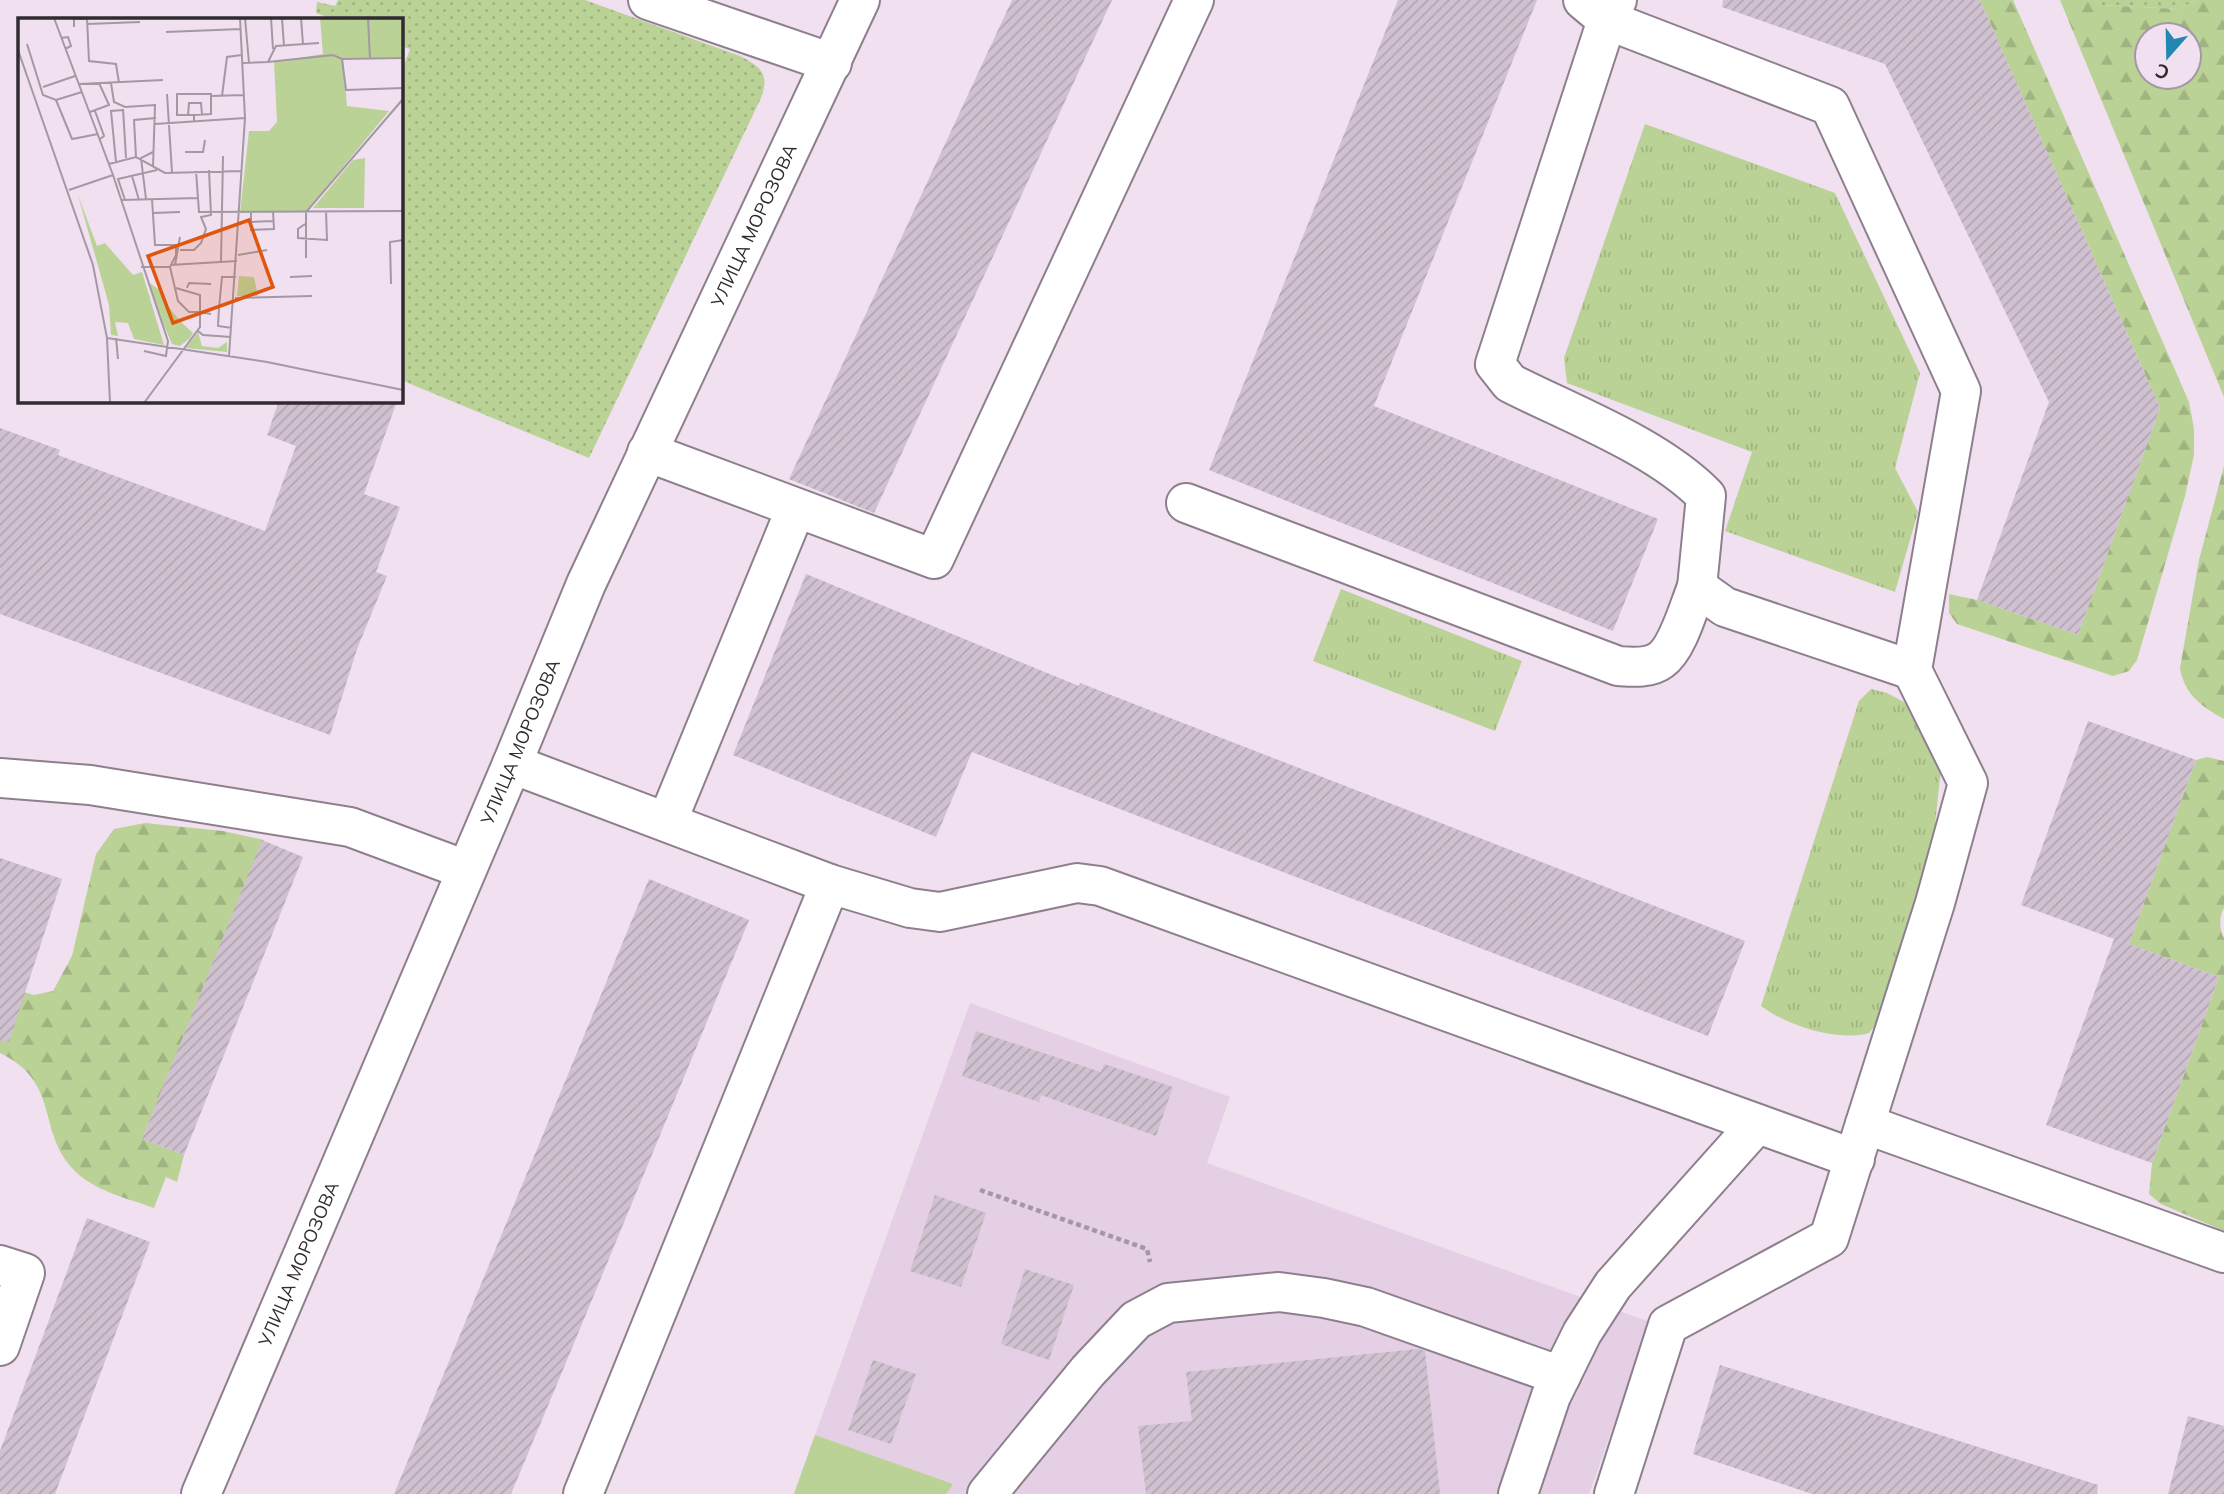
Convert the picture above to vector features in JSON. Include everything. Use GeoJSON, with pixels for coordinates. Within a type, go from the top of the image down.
{"type":"FeatureCollection","features":[{"type":"Feature","properties":{"kind":"street"},"geometry":{"type":"LineString","coordinates":[[648,0],[832,63]]}},
{"type":"Feature","properties":{"kind":"street","name":"УЛИЦА МОРОЗОВА"},"geometry":{"type":"LineString","coordinates":[[201,1494],[586,584],[860,0]]}},
{"type":"Feature","properties":{"kind":"street"},"geometry":{"type":"LineString","coordinates":[[647,452],[934,559],[1194,0]]}},
{"type":"Feature","properties":{"kind":"street"},"geometry":{"type":"LineString","coordinates":[[1186,503],[1618,666],[1642,667],[1661,660],[1675,642],[1697,587],[1706,496],[1687,477],[1655,455],[1510,383],[1494,364],[1603,7],[1830,106],[1961,391],[1912,670],[1968,783],[1935,903],[1829,1238],[1668,1325],[1615,1494]]}},
{"type":"Feature","properties":{"kind":"street"},"geometry":{"type":"LineString","coordinates":[[667,822],[796,508]]}},
{"type":"Feature","properties":{"kind":"street"},"geometry":{"type":"LineString","coordinates":[[1697,587],[1725,607],[1912,670]]}},
{"type":"Feature","properties":{"kind":"street"},"geometry":{"type":"LineString","coordinates":[[512,764],[830,884],[910,908],[940,912],[1077,883],[1100,886],[1757,1124],[1860,1142],[2224,1254]]}},
{"type":"Feature","properties":{"kind":"street"},"geometry":{"type":"LineString","coordinates":[[0,778],[90,785],[350,827],[466,870]]}},
{"type":"Feature","properties":{"kind":"street"},"geometry":{"type":"LineString","coordinates":[[583,1494],[830,884]]}},
{"type":"Feature","properties":{"kind":"street"},"geometry":{"type":"LineString","coordinates":[[1518,1494],[1551,1396],[1582,1333],[1612,1285],[1757,1124]]}},
{"type":"Feature","properties":{"kind":"street"},"geometry":{"type":"LineString","coordinates":[[0,1265],[25,1273],[0,1346]]}},
{"type":"Feature","properties":{"kind":"street"},"geometry":{"type":"LineString","coordinates":[[987,1494],[1088,1371],[1136,1320],[1168,1303],[1279,1292],[1324,1298],[1366,1307],[1561,1376]]}},
{"type":"Feature","properties":{"kind":"path"},"geometry":{"type":"LineString","coordinates":[[979,1190],[1147,1249],[1160,1307]]}},
{"type":"Feature","properties":{"kind":"shaded area"},"geometry":{"type":"Polygon","coordinates":[[[970,1003],[1230,1097],[1207,1163],[1650,1322],[1589,1494],[794,1494],[970,1003]]]}},
{"type":"Feature","properties":{"kind":"green space"},"geometry":{"type":"Polygon","coordinates":[[[338,0],[585,0],[740,56],[762,72],[764,90],[761,98],[589,458],[402,380],[402,70],[410,49],[402,46],[402,18],[329,18],[316,13],[317,2],[335,6],[338,0]]]}},
{"type":"Feature","properties":{"kind":"green space"},"geometry":{"type":"Polygon","coordinates":[[[1980,0],[2013,0],[2189,402],[2194,429],[2194,455],[2185,496],[2137,660],[2129,671],[2113,676],[1957,624],[1949,613],[1949,594],[1977,600],[2078,635],[2160,408],[1980,0]]]}},
{"type":"Feature","properties":{"kind":"green space"},"geometry":{"type":"Polygon","coordinates":[[[2060,0],[2095,0],[2101,5],[2179,9],[2196,0],[2224,0],[2224,397],[2060,0]]]}},
{"type":"Feature","properties":{"kind":"green space"},"geometry":{"type":"Polygon","coordinates":[[[2095,0],[2196,0],[2179,9],[2101,5],[2095,0]]]}},
{"type":"Feature","properties":{"kind":"green space"},"geometry":{"type":"Polygon","coordinates":[[[1645,124],[1835,193],[1920,373],[1895,468],[1918,512],[1895,592],[1725,531],[1752,452],[1567,383],[1564,358],[1645,124]]]}},
{"type":"Feature","properties":{"kind":"green space"},"geometry":{"type":"Polygon","coordinates":[[[2224,466],[2224,719],[2195,699],[2185,685],[2180,668],[2199,560],[2224,466]]]}},
{"type":"Feature","properties":{"kind":"green space"},"geometry":{"type":"Polygon","coordinates":[[[1341,589],[1522,661],[1495,731],[1313,661],[1341,589]]]}},
{"type":"Feature","properties":{"kind":"green space"},"geometry":{"type":"Polygon","coordinates":[[[1871,689],[1887,693],[1904,702],[1924,731],[1941,769],[1934,834],[1922,894],[1878,1022],[1869,1033],[1827,1034],[1798,1026],[1761,1006],[1859,701],[1871,689]]]}},
{"type":"Feature","properties":{"kind":"green space"},"geometry":{"type":"Polygon","coordinates":[[[2207,757],[2224,761],[2224,908],[2220,923],[2224,938],[2224,1231],[2161,1204],[2149,1194],[2152,1163],[2219,977],[2129,944],[2196,760],[2207,757]]]}},
{"type":"Feature","properties":{"kind":"green space"},"geometry":{"type":"Polygon","coordinates":[[[145,823],[223,831],[264,840],[142,1139],[184,1155],[177,1182],[166,1177],[154,1208],[100,1188],[72,1168],[54,1138],[40,1092],[32,1078],[19,1065],[0,1053],[0,985],[34,995],[53,991],[72,956],[96,854],[114,829],[145,823]]]}},
{"type":"Feature","properties":{"kind":"green space"},"geometry":{"type":"Polygon","coordinates":[[[815,1435],[953,1484],[946,1494],[794,1494],[815,1435]]]}},
{"type":"Feature","properties":{"kind":"building"},"geometry":{"type":"Polygon","coordinates":[[[1012,0],[1112,0],[874,513],[789,479],[1012,0]]]}},
{"type":"Feature","properties":{"kind":"building"},"geometry":{"type":"Polygon","coordinates":[[[1398,0],[1537,0],[1374,406],[1658,519],[1613,631],[1209,470],[1398,0]]]}},
{"type":"Feature","properties":{"kind":"building"},"geometry":{"type":"Polygon","coordinates":[[[1723,0],[1980,0],[2160,408],[2078,635],[1977,600],[2049,402],[1885,64],[1722,7],[1723,0]]]}},
{"type":"Feature","properties":{"kind":"building"},"geometry":{"type":"Polygon","coordinates":[[[279,402],[397,402],[364,494],[400,507],[376,572],[387,576],[357,649],[330,735],[0,614],[0,428],[60,450],[58,455],[265,531],[296,446],[267,435],[279,402]]]}},
{"type":"Feature","properties":{"kind":"building"},"geometry":{"type":"Polygon","coordinates":[[[806,574],[1079,686],[1080,683],[1745,941],[1708,1036],[972,752],[936,837],[733,755],[806,574]]]}},
{"type":"Feature","properties":{"kind":"building"},"geometry":{"type":"Polygon","coordinates":[[[2088,721],[2196,760],[2129,944],[2219,977],[2152,1163],[2046,1125],[2114,939],[2021,905],[2088,721]]]}},
{"type":"Feature","properties":{"kind":"building"},"geometry":{"type":"Polygon","coordinates":[[[262,840],[303,857],[184,1155],[142,1139],[262,840]]]}},
{"type":"Feature","properties":{"kind":"building"},"geometry":{"type":"Polygon","coordinates":[[[0,858],[62,879],[9,1042],[0,1041],[0,858]]]}},
{"type":"Feature","properties":{"kind":"building"},"geometry":{"type":"Polygon","coordinates":[[[649,879],[749,920],[565,1365],[511,1494],[394,1494],[649,879]]]}},
{"type":"Feature","properties":{"kind":"building"},"geometry":{"type":"Polygon","coordinates":[[[976,1031],[1101,1072],[1104,1064],[1173,1087],[1156,1136],[1041,1095],[1039,1102],[962,1076],[976,1031]]]}},
{"type":"Feature","properties":{"kind":"building"},"geometry":{"type":"Polygon","coordinates":[[[935,1195],[986,1213],[961,1287],[910,1271],[935,1195]]]}},
{"type":"Feature","properties":{"kind":"building"},"geometry":{"type":"Polygon","coordinates":[[[87,1218],[150,1242],[55,1494],[0,1494],[0,1451],[87,1218]]]}},
{"type":"Feature","properties":{"kind":"building"},"geometry":{"type":"Polygon","coordinates":[[[1025,1269],[1074,1285],[1049,1360],[1001,1344],[1025,1269]]]}},
{"type":"Feature","properties":{"kind":"building"},"geometry":{"type":"Polygon","coordinates":[[[1418,1349],[1425,1351],[1440,1494],[1146,1494],[1138,1426],[1192,1421],[1186,1372],[1418,1349]]]}},
{"type":"Feature","properties":{"kind":"building"},"geometry":{"type":"Polygon","coordinates":[[[873,1360],[916,1374],[891,1444],[848,1430],[873,1360]]]}},
{"type":"Feature","properties":{"kind":"building"},"geometry":{"type":"Polygon","coordinates":[[[1720,1365],[2098,1485],[2097,1494],[1812,1494],[1693,1454],[1720,1365]]]}},
{"type":"Feature","properties":{"kind":"building"},"geometry":{"type":"Polygon","coordinates":[[[2188,1416],[2224,1426],[2224,1494],[2168,1494],[2188,1416]]]}}]}
